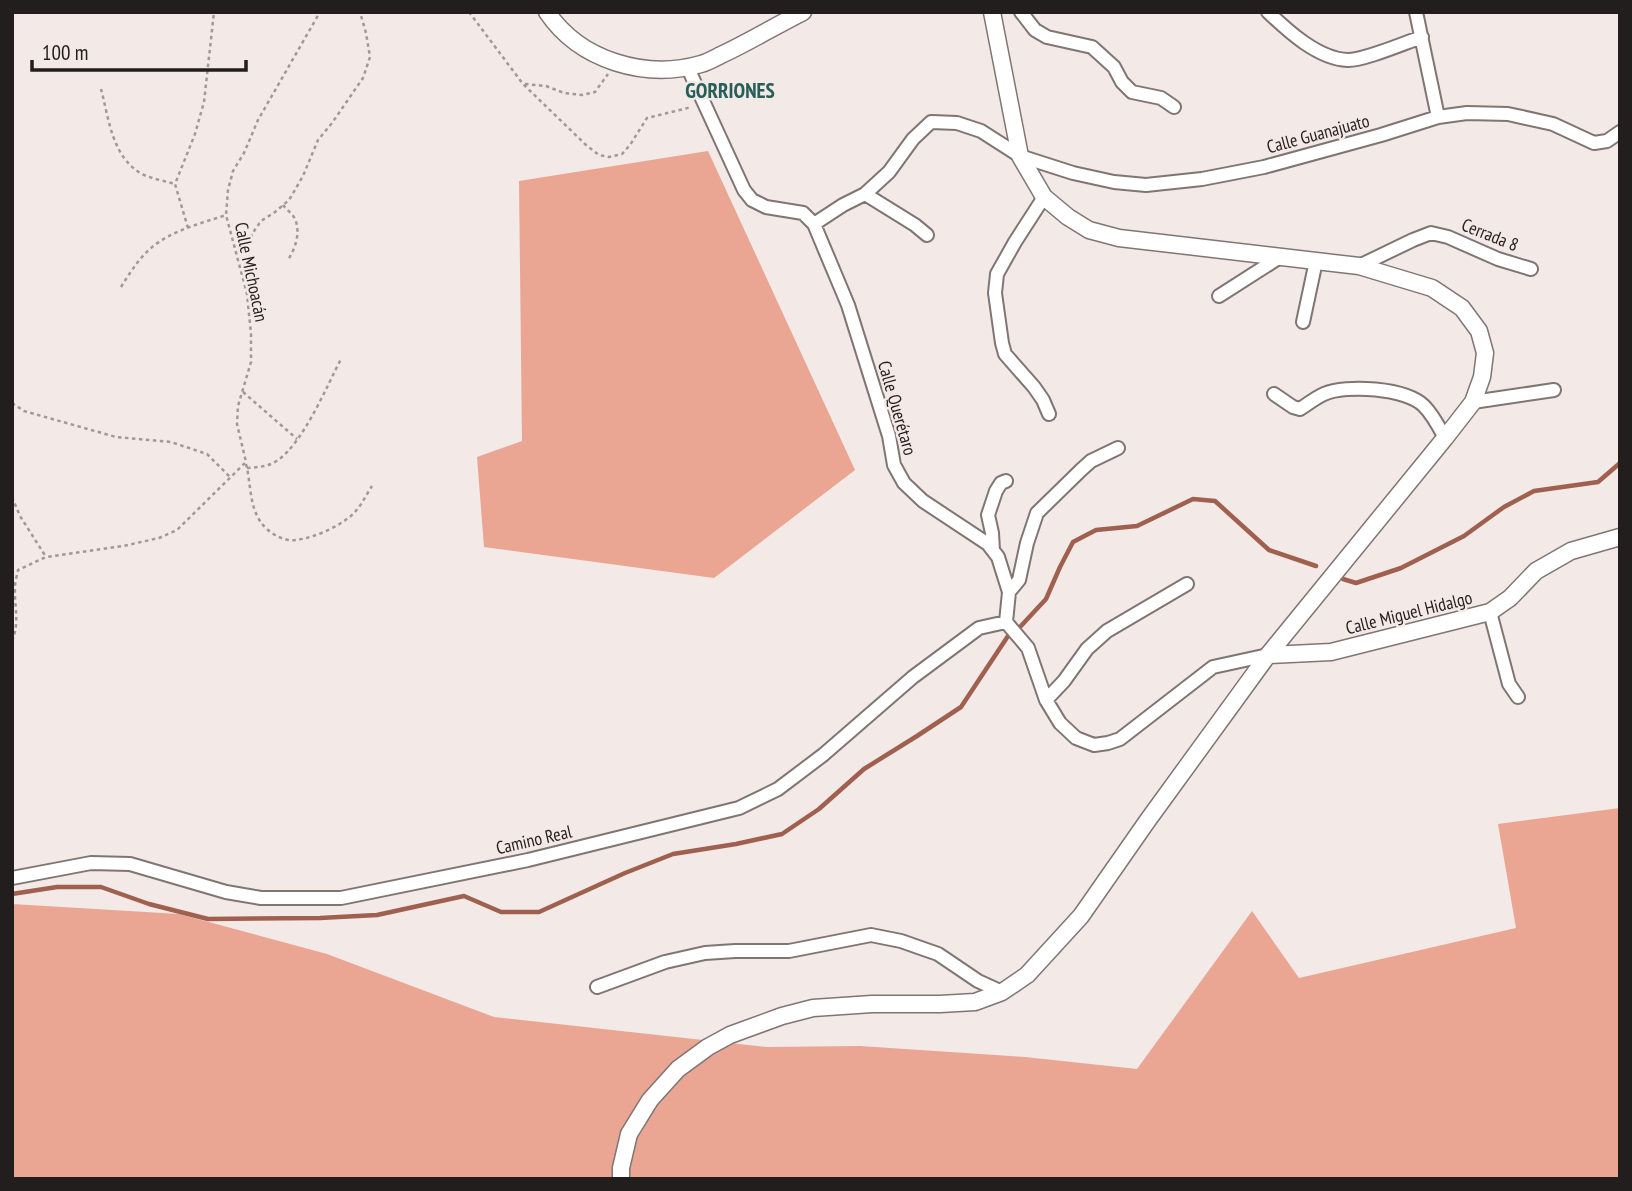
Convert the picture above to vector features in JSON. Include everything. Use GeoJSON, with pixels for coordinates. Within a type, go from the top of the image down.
{"type":"FeatureCollection","features":[{"type":"Feature","properties":{"kind":"main road"},"geometry":{"type":"LineString","coordinates":[[547,12],[575,42],[603,59],[630,66],[667,69],[701,64],[741,46],[803,12]]}},
{"type":"Feature","properties":{"kind":"main road"},"geometry":{"type":"LineString","coordinates":[[621,1179],[629,1134],[650,1100],[678,1069],[730,1035],[813,1008],[975,1002],[1002,992],[1027,975],[1081,916],[1268,655],[1473,402],[1482,377],[1485,353],[1479,331],[1462,308],[1432,288],[1359,266],[1119,238],[1089,230],[1068,217],[1044,197],[1020,156],[992,12]]}},
{"type":"Feature","properties":{"kind":"main road","name":"Calle Miguel Hidalgo"},"geometry":{"type":"LineString","coordinates":[[1268,655],[1331,652],[1490,612],[1510,598],[1536,571],[1571,551],[1620,537]]}},
{"type":"Feature","properties":{"kind":"street"},"geometry":{"type":"LineString","coordinates":[[1021,12],[1035,30],[1047,37],[1092,47],[1114,67],[1122,82],[1132,92],[1161,98],[1174,107]]}},
{"type":"Feature","properties":{"kind":"street"},"geometry":{"type":"LineString","coordinates":[[1268,12],[1311,47],[1347,60],[1422,37]]}},
{"type":"Feature","properties":{"kind":"street"},"geometry":{"type":"LineString","coordinates":[[1416,12],[1438,117]]}},
{"type":"Feature","properties":{"kind":"street"},"geometry":{"type":"LineString","coordinates":[[687,66],[744,190],[752,200],[766,207],[803,213],[814,224],[865,194],[889,172],[913,139],[931,122],[957,123],[981,131],[1020,156]]}},
{"type":"Feature","properties":{"kind":"street","name":"Calle Guanajuato"},"geometry":{"type":"LineString","coordinates":[[1020,156],[1073,173],[1114,182],[1146,185],[1202,179],[1264,167],[1438,117],[1467,113],[1508,114],[1553,124],[1594,144],[1607,141],[1620,132]]}},
{"type":"Feature","properties":{"kind":"street"},"geometry":{"type":"LineString","coordinates":[[865,194],[927,235]]}},
{"type":"Feature","properties":{"kind":"street"},"geometry":{"type":"LineString","coordinates":[[1044,197],[1014,242],[998,274],[995,293],[1005,354],[1034,387],[1049,414]]}},
{"type":"Feature","properties":{"kind":"street","name":"Calle Querétaro"},"geometry":{"type":"LineString","coordinates":[[814,224],[848,305],[889,436],[894,464],[904,483],[923,501],[993,550]]}},
{"type":"Feature","properties":{"kind":"street","name":"Cerrada 8"},"geometry":{"type":"LineString","coordinates":[[1359,266],[1431,233],[1531,269]]}},
{"type":"Feature","properties":{"kind":"street"},"geometry":{"type":"LineString","coordinates":[[1219,296],[1280,257]]}},
{"type":"Feature","properties":{"kind":"street"},"geometry":{"type":"LineString","coordinates":[[1303,322],[1316,261]]}},
{"type":"Feature","properties":{"kind":"street"},"geometry":{"type":"LineString","coordinates":[[1274,394],[1300,409],[1325,393],[1347,389],[1380,390],[1411,397],[1423,404],[1445,438]]}},
{"type":"Feature","properties":{"kind":"street"},"geometry":{"type":"LineString","coordinates":[[1473,402],[1554,390]]}},
{"type":"Feature","properties":{"kind":"street"},"geometry":{"type":"LineString","coordinates":[[1009,592],[1018,580],[1037,513],[1091,461],[1118,448]]}},
{"type":"Feature","properties":{"kind":"street"},"geometry":{"type":"LineString","coordinates":[[1006,481],[1001,483],[996,491],[988,515],[993,550],[999,556],[1009,592],[1006,622],[1028,648],[1046,701],[1060,723],[1076,738],[1094,745],[1120,739],[1213,667],[1268,655]]}},
{"type":"Feature","properties":{"kind":"street"},"geometry":{"type":"LineString","coordinates":[[1046,701],[1087,649],[1107,631],[1187,584]]}},
{"type":"Feature","properties":{"kind":"street"},"geometry":{"type":"LineString","coordinates":[[1490,612],[1509,684],[1518,697]]}},
{"type":"Feature","properties":{"kind":"street","name":"Camino Real"},"geometry":{"type":"LineString","coordinates":[[12,878],[91,863],[130,864],[226,892],[261,898],[341,898],[528,860],[739,808],[778,789],[823,755],[913,677],[979,628],[1006,622]]}},
{"type":"Feature","properties":{"kind":"street"},"geometry":{"type":"LineString","coordinates":[[597,987],[664,962],[705,953],[789,951],[871,935],[901,940],[938,954],[978,981],[1002,992]]}},
{"type":"Feature","properties":{"kind":"path"},"geometry":{"type":"LineString","coordinates":[[188,228],[175,184],[195,134],[204,102],[214,12]]}},
{"type":"Feature","properties":{"kind":"path","name":"Calle Michoacán"},"geometry":{"type":"LineString","coordinates":[[320,12],[258,120],[233,171],[228,190],[226,215],[247,294],[251,334],[251,362],[238,406],[237,425],[255,512],[272,534],[294,541],[331,530],[355,512],[372,486]]}},
{"type":"Feature","properties":{"kind":"path"},"geometry":{"type":"LineString","coordinates":[[247,294],[251,282],[249,248],[252,234],[261,221],[289,200],[303,176],[318,140],[363,78],[370,57],[360,12]]}},
{"type":"Feature","properties":{"kind":"path"},"geometry":{"type":"LineString","coordinates":[[469,12],[523,84],[599,155],[609,157],[622,154],[647,118],[704,104]]}},
{"type":"Feature","properties":{"kind":"path"},"geometry":{"type":"LineString","coordinates":[[523,84],[546,86],[564,93],[582,95],[595,92],[616,62]]}},
{"type":"Feature","properties":{"kind":"path"},"geometry":{"type":"LineString","coordinates":[[101,89],[119,152],[128,164],[144,175],[175,184]]}},
{"type":"Feature","properties":{"kind":"path"},"geometry":{"type":"LineString","coordinates":[[283,205],[295,219],[298,237],[295,250],[288,260]]}},
{"type":"Feature","properties":{"kind":"path"},"geometry":{"type":"LineString","coordinates":[[121,287],[135,265],[154,245],[178,231],[226,215]]}},
{"type":"Feature","properties":{"kind":"path"},"geometry":{"type":"LineString","coordinates":[[247,468],[264,467],[289,451],[313,415],[341,359]]}},
{"type":"Feature","properties":{"kind":"path"},"geometry":{"type":"LineString","coordinates":[[243,392],[297,439]]}},
{"type":"Feature","properties":{"kind":"path"},"geometry":{"type":"LineString","coordinates":[[12,403],[24,411],[116,437],[171,442],[207,454],[231,478]]}},
{"type":"Feature","properties":{"kind":"path"},"geometry":{"type":"LineString","coordinates":[[18,570],[46,557],[122,547],[159,538],[177,530],[246,462]]}},
{"type":"Feature","properties":{"kind":"path"},"geometry":{"type":"LineString","coordinates":[[12,497],[20,516],[46,557]]}},
{"type":"Feature","properties":{"kind":"path"},"geometry":{"type":"LineString","coordinates":[[12,567],[18,570]]}},
{"type":"Feature","properties":{"kind":"path"},"geometry":{"type":"LineString","coordinates":[[12,641],[18,615],[15,588],[18,570]]}},
{"type":"Feature","properties":{"kind":"shaded area"},"geometry":{"type":"Polygon","coordinates":[[[708,151],[855,470],[714,578],[484,547],[477,457],[522,441],[519,181],[708,151]]]}},
{"type":"Feature","properties":{"kind":"shaded area"},"geometry":{"type":"Polygon","coordinates":[[[1620,808],[1620,1179],[12,1179],[12,904],[179,914],[327,954],[494,1017],[766,1047],[860,1046],[1025,1057],[1137,1069],[1252,911],[1299,978],[1516,928],[1498,824],[1620,808]]]}},
{"type":"Feature","properties":{"kind":"waterway"},"geometry":{"type":"LineString","coordinates":[[1343,579],[1356,583],[1401,568],[1464,536],[1504,507],[1534,491],[1598,482],[1620,463]]}},
{"type":"Feature","properties":{"kind":"waterway"},"geometry":{"type":"LineString","coordinates":[[12,894],[57,887],[101,887],[149,904],[208,919],[377,915],[464,896],[501,912],[539,912],[673,854],[782,834],[819,809],[864,769],[961,707],[1008,636],[1046,599],[1073,542],[1096,530],[1137,526],[1193,499],[1215,501],[1269,550],[1316,566]]}},
{"type":"Feature","properties":{"kind":"district","name":"GORRIONES"},"geometry":{"type":"Point","coordinates":[730,91]}}]}
